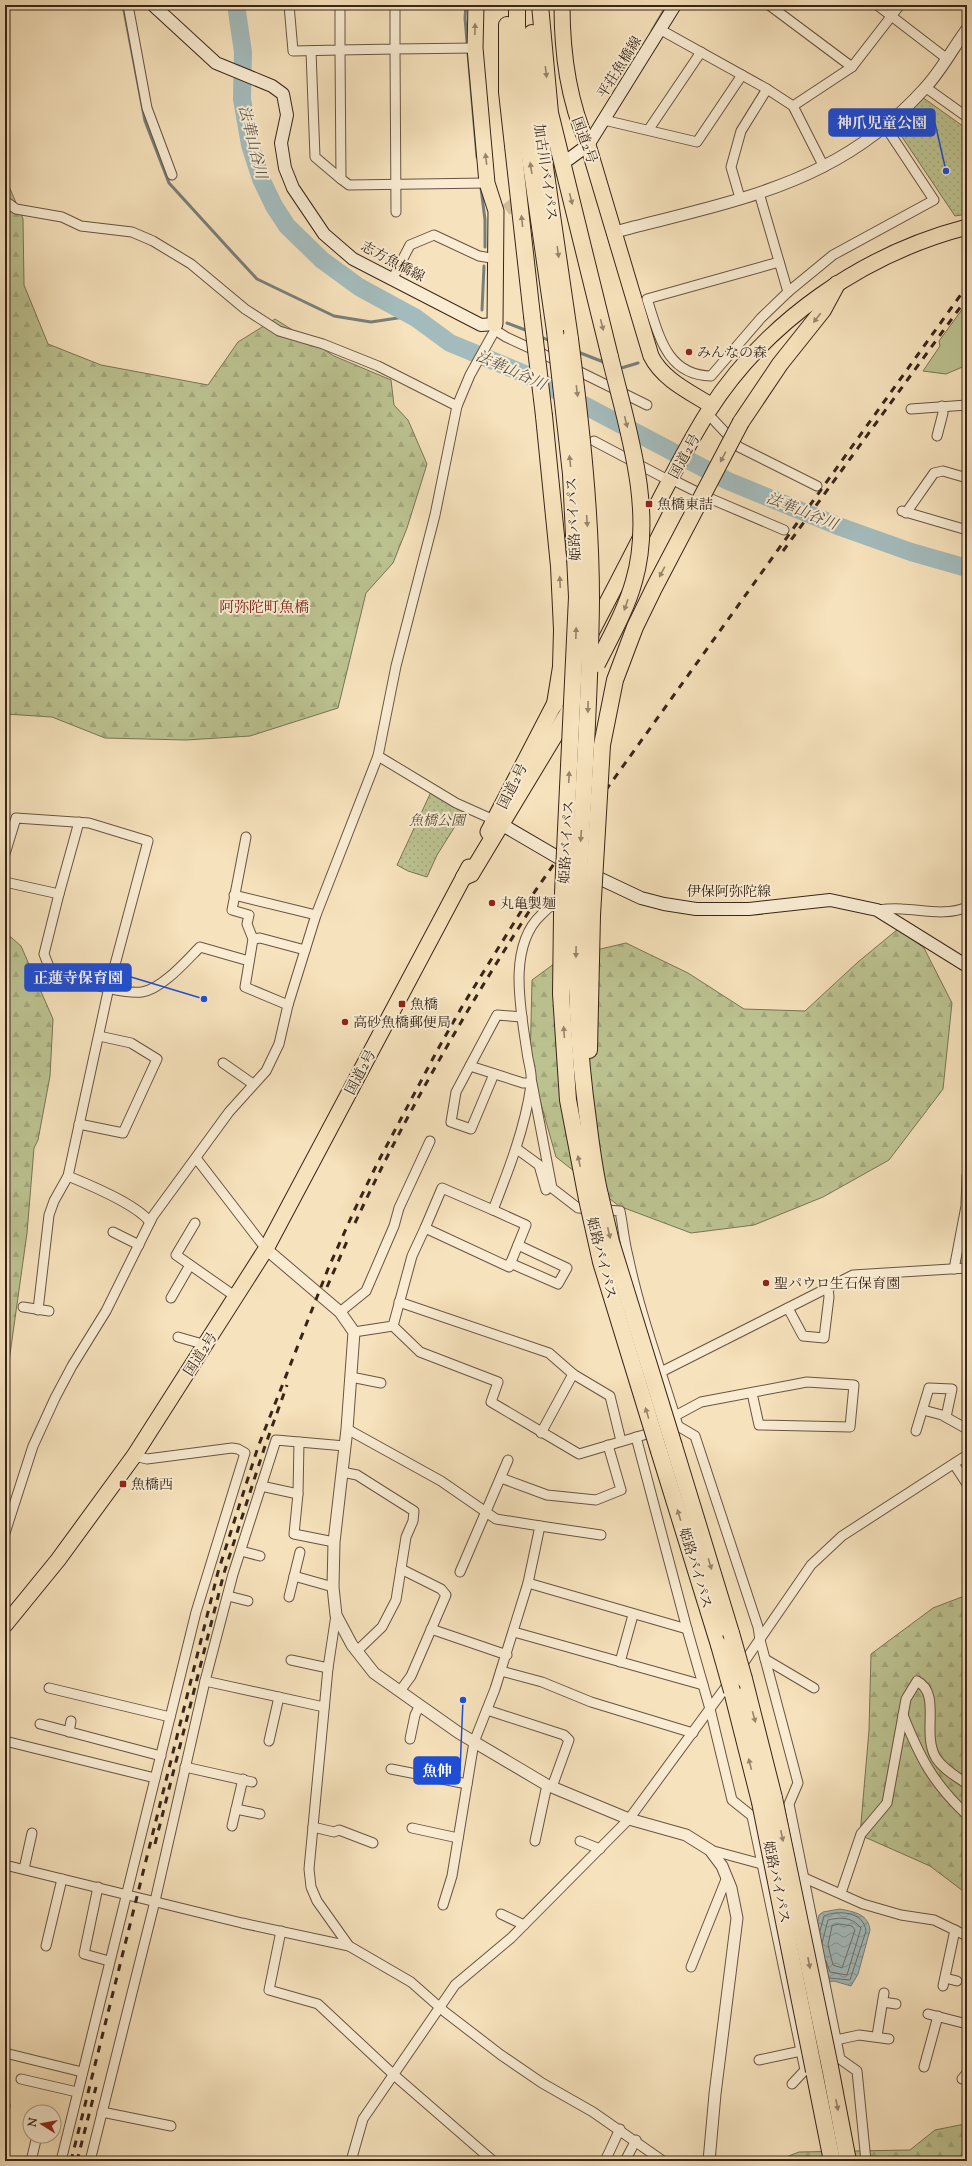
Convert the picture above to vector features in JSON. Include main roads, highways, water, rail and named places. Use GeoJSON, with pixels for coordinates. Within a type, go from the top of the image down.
{"type":"FeatureCollection","features":[{"type":"Feature","properties":{"kind":"highway"},"geometry":{"type":"LineString","coordinates":[[476,5],[469,47],[481,183],[501,210],[488,258],[494,331]]}},
{"type":"Feature","properties":{"kind":"highway"},"geometry":{"type":"LineString","coordinates":[[509,5],[507,92],[544,416],[559,566],[562,630],[561,667],[555,704]]}},
{"type":"Feature","properties":{"kind":"highway","name":"加古川バイパス"},"geometry":{"type":"LineString","coordinates":[[517,5],[517,25],[524,116],[554,331]]}},
{"type":"Feature","properties":{"kind":"highway","name":"加古川バイパス"},"geometry":{"type":"LineString","coordinates":[[532,5],[534,83],[570,338]]}},
{"type":"Feature","properties":{"kind":"highway"},"geometry":{"type":"LineString","coordinates":[[464,877],[471,874],[498,822],[597,664],[624,612],[635,579],[642,523],[640,492],[635,459],[550,113],[540,5]]}},
{"type":"Feature","properties":{"kind":"highway","name":"国道2号"},"geometry":{"type":"LineString","coordinates":[[562,5],[562,36],[567,79],[576,119],[588,145],[651,356],[658,369],[675,382],[707,414]]}},
{"type":"Feature","properties":{"kind":"highway","name":"国道2号"},"geometry":{"type":"LineString","coordinates":[[498,822],[555,704],[670,480],[707,414],[731,381],[775,333],[805,307],[836,284],[874,262],[902,249],[967,227]]}},
{"type":"Feature","properties":{"kind":"highway"},"geometry":{"type":"LineString","coordinates":[[577,914],[602,745],[615,680],[635,627],[741,422],[780,364],[823,310],[836,284]]}},
{"type":"Feature","properties":{"kind":"highway","name":"姫路バイパス"},"geometry":{"type":"LineString","coordinates":[[554,331],[571,474],[577,597],[577,914],[561,994],[568,1100],[593,1197],[611,1242],[719,1646],[767,1800]]}},
{"type":"Feature","properties":{"kind":"highway","name":"姫路バイパス"},"geometry":{"type":"LineString","coordinates":[[570,338],[581,428],[591,599],[588,727],[577,914],[575,979],[578,1033],[596,1176],[593,1197]]}},
{"type":"Feature","properties":{"kind":"highway","name":"国道2号"},"geometry":{"type":"LineString","coordinates":[[5,1625],[58,1560],[134,1456],[266,1249],[464,877]]}},
{"type":"Feature","properties":{"kind":"highway","name":"姫路バイパス"},"geometry":{"type":"LineString","coordinates":[[666,1449],[731,1633],[744,1679],[822,2069],[848,2161]]}},
{"type":"Feature","properties":{"kind":"highway","name":"姫路バイパス"},"geometry":{"type":"LineString","coordinates":[[822,2069],[832,2161]]}},
{"type":"Feature","properties":{"kind":"main road","name":"志方魚橋線"},"geometry":{"type":"LineString","coordinates":[[153,5],[216,63],[272,86],[283,94],[287,115],[281,143],[285,168],[293,188],[324,234],[353,259],[393,278],[494,331]]}},
{"type":"Feature","properties":{"kind":"main road","name":"平荘魚橋線"},"geometry":{"type":"LineString","coordinates":[[588,145],[676,5]]}},
{"type":"Feature","properties":{"kind":"main road"},"geometry":{"type":"LineString","coordinates":[[569,159],[588,145]]}},
{"type":"Feature","properties":{"kind":"main road","name":"伊保阿弥陀線"},"geometry":{"type":"LineString","coordinates":[[498,822],[558,859],[642,898],[664,904],[696,909],[748,909],[830,900],[877,910],[967,966]]}},
{"type":"Feature","properties":{"kind":"water"},"geometry":{"type":"Polygon","coordinates":[[[840,1909],[856,1913],[864,1917],[867,1920],[870,1930],[858,1974],[851,1986],[834,1981],[822,1983],[813,1945],[819,1915],[823,1912],[840,1909]]]}},
{"type":"Feature","properties":{"kind":"waterway"},"geometry":{"type":"LineString","coordinates":[[123,5],[145,121],[169,183],[231,251],[257,279],[334,316],[371,322],[411,316]]}},
{"type":"Feature","properties":{"kind":"waterway","name":"法華山谷川"},"geometry":{"type":"LineString","coordinates":[[236,5],[243,52],[242,99],[250,145],[261,179],[274,206],[287,226],[322,260],[359,287],[416,318],[450,343],[525,374],[728,481],[838,526],[911,552],[967,568]]}},
{"type":"Feature","properties":{"kind":"waterway"},"geometry":{"type":"LineString","coordinates":[[466,5],[465,18],[477,157]]}},
{"type":"Feature","properties":{"kind":"waterway"},"geometry":{"type":"LineString","coordinates":[[652,31],[667,5]]}},
{"type":"Feature","properties":{"kind":"waterway"},"geometry":{"type":"LineString","coordinates":[[481,188],[485,220],[485,247]]}},
{"type":"Feature","properties":{"kind":"waterway"},"geometry":{"type":"LineString","coordinates":[[482,310],[484,266]]}},
{"type":"Feature","properties":{"kind":"waterway"},"geometry":{"type":"LineString","coordinates":[[507,323],[528,331]]}},
{"type":"Feature","properties":{"kind":"waterway"},"geometry":{"type":"LineString","coordinates":[[539,336],[550,341]]}},
{"type":"Feature","properties":{"kind":"waterway"},"geometry":{"type":"LineString","coordinates":[[578,352],[606,363]]}},
{"type":"Feature","properties":{"kind":"waterway"},"geometry":{"type":"LineString","coordinates":[[618,369],[638,363]]}},
{"type":"Feature","properties":{"kind":"tunnel"},"geometry":{"type":"LineString","coordinates":[[506,210],[568,160]]}},
{"type":"Feature","properties":{"kind":"railway"},"geometry":{"type":"LineString","coordinates":[[71,2161],[218,1572],[258,1447],[328,1269],[354,1211],[378,1162],[438,1049],[463,1005],[520,913],[583,822],[967,286]]}},
{"type":"Feature","properties":{"kind":"railway"},"geometry":{"type":"LineString","coordinates":[[783,551],[967,298]]}},
{"type":"Feature","properties":{"kind":"railway"},"geometry":{"type":"LineString","coordinates":[[355,1223],[396,1140],[440,1058],[537,899]]}},
{"type":"Feature","properties":{"kind":"railway"},"geometry":{"type":"LineString","coordinates":[[327,1287],[348,1239]]}},
{"type":"Feature","properties":{"kind":"railway"},"geometry":{"type":"LineString","coordinates":[[155,1844],[224,1573],[264,1449],[287,1385]]}},
{"type":"Feature","properties":{"kind":"railway"},"geometry":{"type":"LineString","coordinates":[[77,2161],[96,2087]]}},
{"type":"Feature","properties":{"kind":"place","name":"神爪児童公園"},"geometry":{"type":"Point","coordinates":[946,171]}},
{"type":"Feature","properties":{"kind":"place","name":"みんなの森"},"geometry":{"type":"Point","coordinates":[689,352]}},
{"type":"Feature","properties":{"kind":"place","name":"魚橋東詰"},"geometry":{"type":"Point","coordinates":[649,504]}},
{"type":"Feature","properties":{"kind":"place","name":"丸亀製麺"},"geometry":{"type":"Point","coordinates":[492,903]}},
{"type":"Feature","properties":{"kind":"place","name":"正蓮寺保育園"},"geometry":{"type":"Point","coordinates":[204,999]}},
{"type":"Feature","properties":{"kind":"place","name":"魚橋"},"geometry":{"type":"Point","coordinates":[402,1004]}},
{"type":"Feature","properties":{"kind":"place","name":"高砂魚橋郵便局"},"geometry":{"type":"Point","coordinates":[345,1022]}},
{"type":"Feature","properties":{"kind":"place","name":"聖パウロ生石保育園"},"geometry":{"type":"Point","coordinates":[766,1283]}},
{"type":"Feature","properties":{"kind":"place","name":"魚橋西"},"geometry":{"type":"Point","coordinates":[123,1484]}},
{"type":"Feature","properties":{"kind":"place","name":"魚伸"},"geometry":{"type":"Point","coordinates":[463,1700]}},
{"type":"Feature","properties":{"kind":"district","name":"阿弥陀町魚橋"},"geometry":{"type":"Point","coordinates":[264,607]}},
{"type":"Feature","properties":{"kind":"park label","name":"魚橋公園"},"geometry":{"type":"Point","coordinates":[437,820]}}]}
